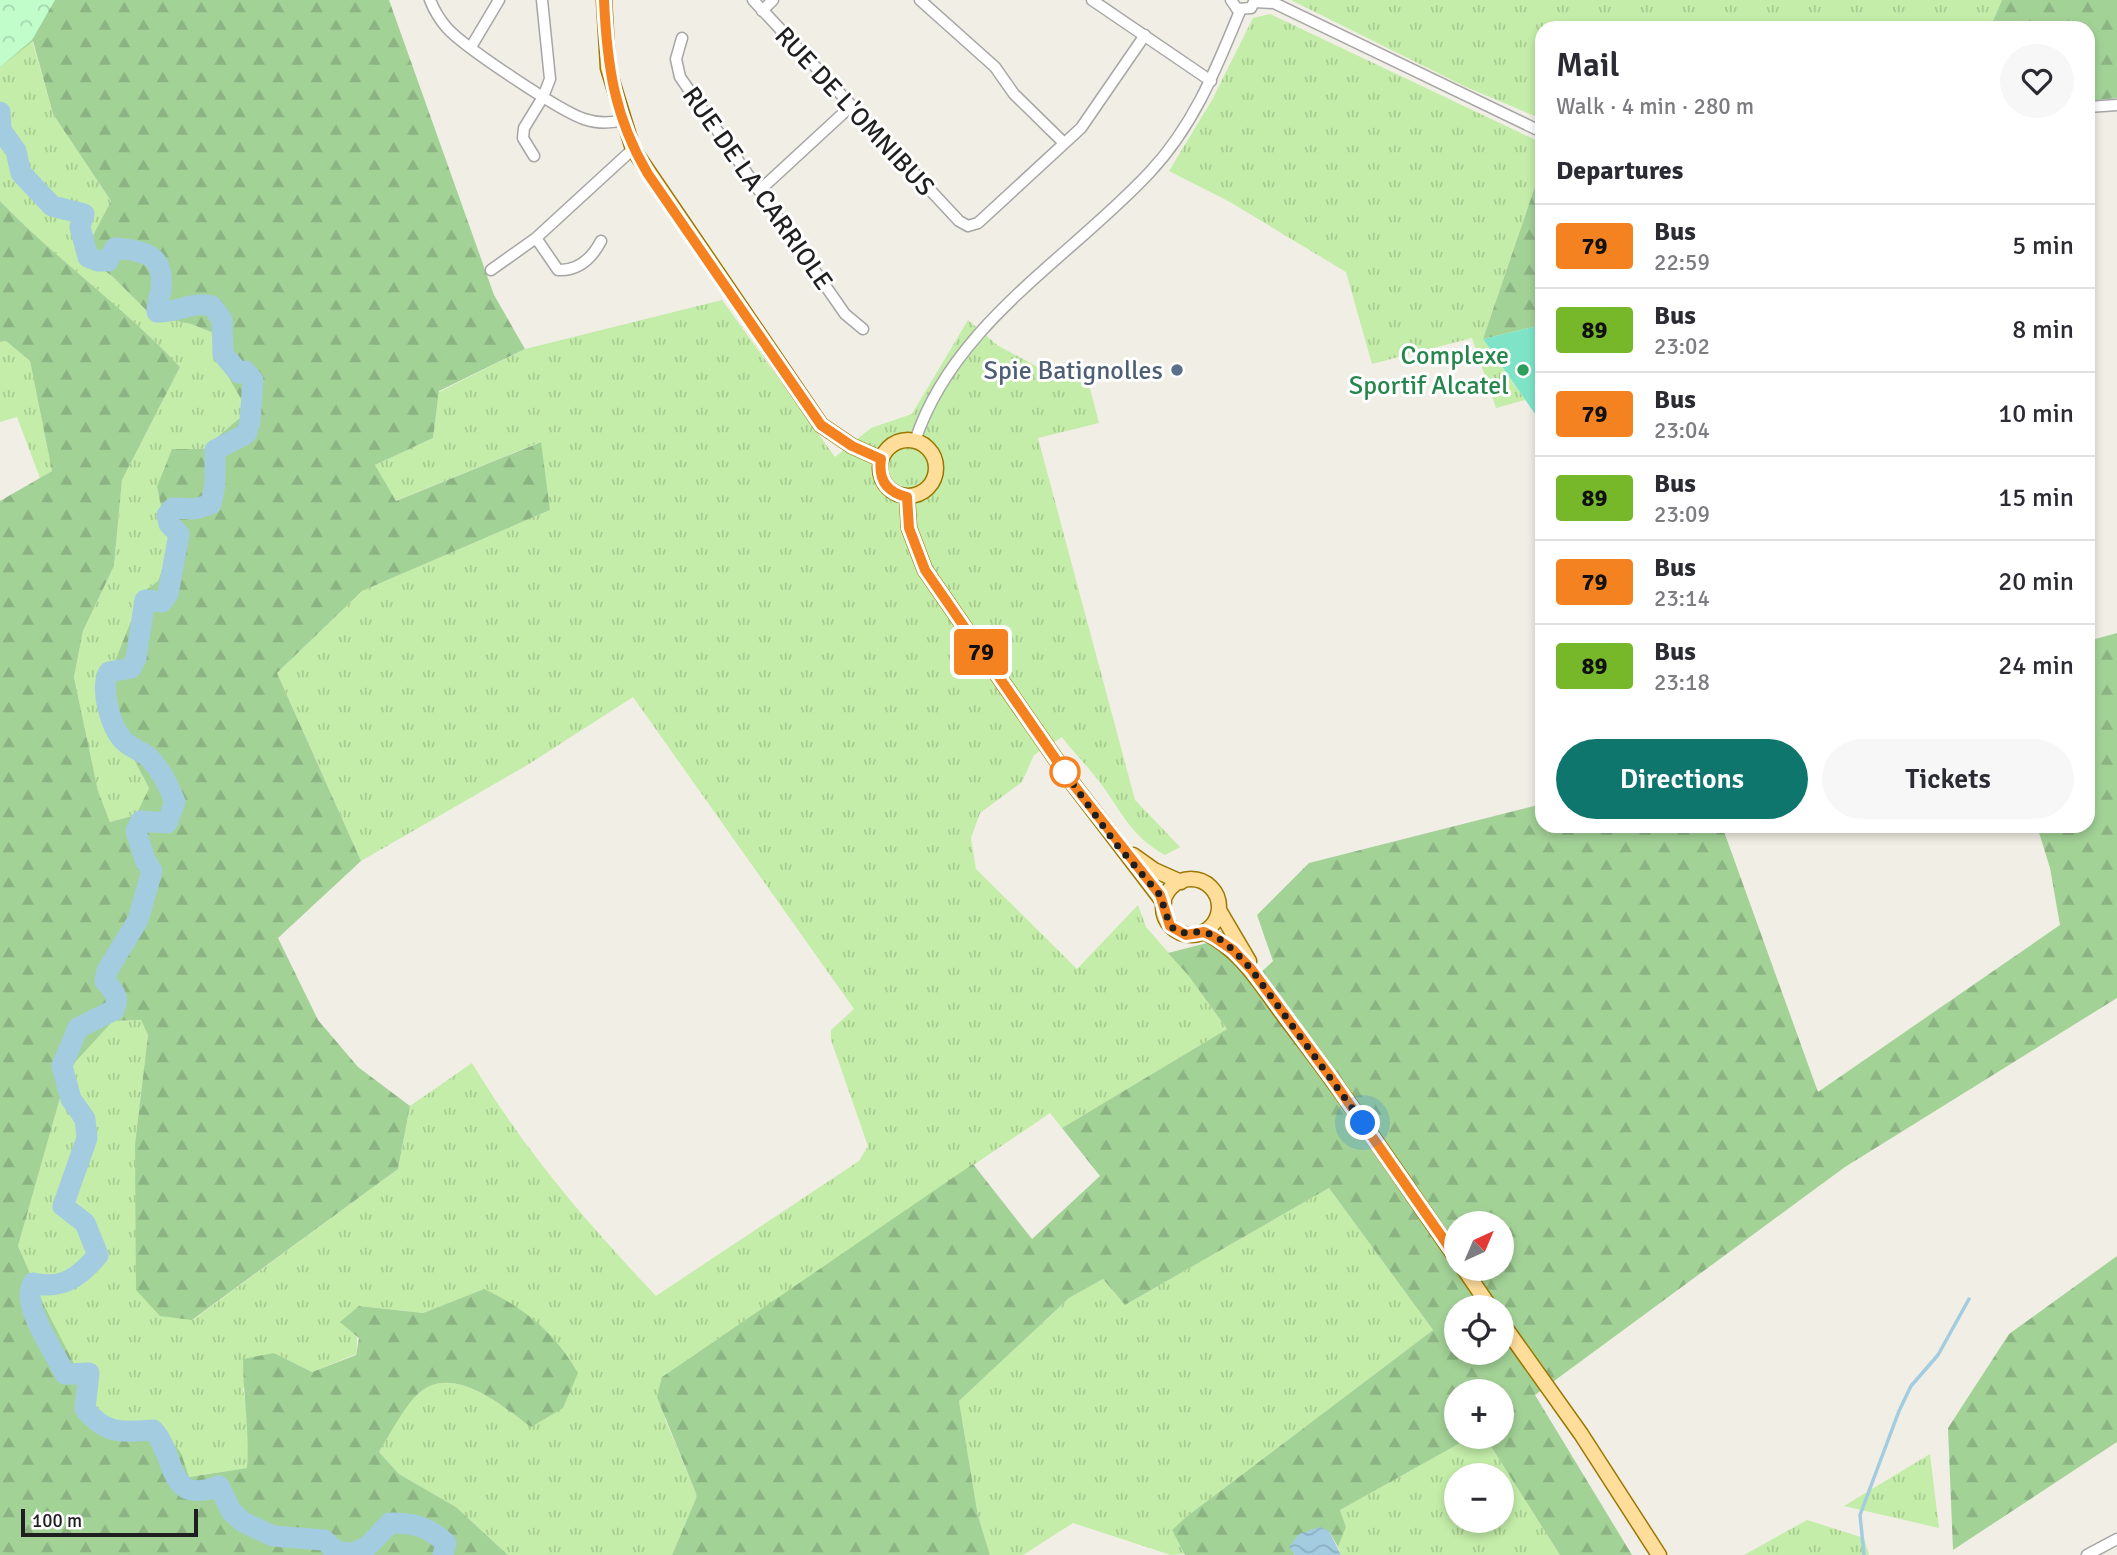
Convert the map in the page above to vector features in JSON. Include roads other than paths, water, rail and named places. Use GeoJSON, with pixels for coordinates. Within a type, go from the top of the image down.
{"type":"FeatureCollection","features":[{"type":"Feature","properties":{"kind":"main road"},"geometry":{"type":"LineString","coordinates":[[604,0],[608,68],[633,149],[821,425],[852,446],[881,459]]}},
{"type":"Feature","properties":{"kind":"main road"},"geometry":{"type":"LineString","coordinates":[[915,441],[928,449],[936,471],[929,486],[907,497],[891,491],[885,485],[881,477],[881,459],[885,452],[898,442],[915,441]]}},
{"type":"Feature","properties":{"kind":"main road"},"geometry":{"type":"LineString","coordinates":[[907,497],[909,528],[925,570],[1116,844],[1148,879],[1164,903]]}},
{"type":"Feature","properties":{"kind":"main road"},"geometry":{"type":"LineString","coordinates":[[1116,844],[1154,870],[1181,882]]}},
{"type":"Feature","properties":{"kind":"main road"},"geometry":{"type":"LineString","coordinates":[[1191,880],[1208,885],[1218,901],[1217,919],[1204,932],[1186,935],[1177,931],[1165,918],[1164,903],[1168,891],[1181,882],[1191,880]]}},
{"type":"Feature","properties":{"kind":"main road"},"geometry":{"type":"LineString","coordinates":[[1219,910],[1247,955],[1251,969]]}},
{"type":"Feature","properties":{"kind":"main road"},"geometry":{"type":"LineString","coordinates":[[1204,932],[1233,950],[1251,969],[1332,1079],[1444,1241]]}},
{"type":"Feature","properties":{"kind":"main road"},"geometry":{"type":"LineString","coordinates":[[1514,1340],[1588,1444],[1659,1555]]}},
{"type":"Feature","properties":{"kind":"street"},"geometry":{"type":"LineString","coordinates":[[430,0],[447,29],[543,97],[581,118],[598,122],[622,120]]}},
{"type":"Feature","properties":{"kind":"street"},"geometry":{"type":"LineString","coordinates":[[471,47],[499,0]]}},
{"type":"Feature","properties":{"kind":"street"},"geometry":{"type":"LineString","coordinates":[[534,156],[523,138],[524,128],[543,97],[550,72],[542,0]]}},
{"type":"Feature","properties":{"kind":"street","name":"RUE DE L'OMNIBUS"},"geometry":{"type":"LineString","coordinates":[[753,0],[850,107],[959,221],[968,226],[978,223],[1064,143]]}},
{"type":"Feature","properties":{"kind":"street"},"geometry":{"type":"LineString","coordinates":[[762,10],[773,0]]}},
{"type":"Feature","properties":{"kind":"street"},"geometry":{"type":"LineString","coordinates":[[920,0],[995,67],[1014,94],[1064,143],[1081,128],[1144,35]]}},
{"type":"Feature","properties":{"kind":"street"},"geometry":{"type":"LineString","coordinates":[[1092,0],[1211,81]]}},
{"type":"Feature","properties":{"kind":"street"},"geometry":{"type":"LineString","coordinates":[[1231,0],[1240,10]]}},
{"type":"Feature","properties":{"kind":"street"},"geometry":{"type":"LineString","coordinates":[[1240,10],[1251,8],[1255,1],[1274,3],[1535,129]]}},
{"type":"Feature","properties":{"kind":"street"},"geometry":{"type":"LineString","coordinates":[[915,441],[949,373],[974,340],[1013,298],[1152,170],[1181,134],[1211,81],[1240,10]]}},
{"type":"Feature","properties":{"kind":"street","name":"RUE DE LA CARRIOLE"},"geometry":{"type":"LineString","coordinates":[[682,38],[676,59],[680,77],[845,314],[863,328]]}},
{"type":"Feature","properties":{"kind":"street"},"geometry":{"type":"LineString","coordinates":[[2095,107],[2117,105]]}},
{"type":"Feature","properties":{"kind":"street"},"geometry":{"type":"LineString","coordinates":[[760,190],[850,107]]}},
{"type":"Feature","properties":{"kind":"street"},"geometry":{"type":"LineString","coordinates":[[491,270],[536,238],[633,149]]}},
{"type":"Feature","properties":{"kind":"street"},"geometry":{"type":"LineString","coordinates":[[536,238],[558,271],[570,271],[594,255],[601,241]]}},
{"type":"Feature","properties":{"kind":"street"},"geometry":{"type":"LineString","coordinates":[[2087,1555],[2117,1539]]}},
{"type":"Feature","properties":{"kind":"water"},"geometry":{"type":"Polygon","coordinates":[[[1320,1527],[1329,1531],[1341,1555],[1295,1555],[1289,1547],[1299,1534],[1320,1527]]]}},
{"type":"Feature","properties":{"kind":"waterway"},"geometry":{"type":"LineString","coordinates":[[0,112],[1,130],[16,151],[21,173],[52,206],[84,214],[80,227],[88,257],[108,261],[115,248],[150,256],[160,268],[161,290],[157,312],[198,305],[212,306],[222,320],[223,354],[239,373],[245,371],[253,380],[250,422],[246,434],[215,450],[215,485],[211,504],[195,509],[173,508],[167,515],[169,524],[179,534],[168,594],[162,602],[145,600],[136,658],[131,668],[109,672],[106,679],[108,707],[118,734],[156,765],[175,802],[167,823],[141,821],[136,831],[145,860],[152,871],[138,920],[107,971],[105,981],[116,998],[114,1010],[78,1028],[62,1066],[71,1099],[85,1119],[87,1138],[63,1206],[85,1223],[98,1255],[70,1280],[53,1285],[33,1283],[31,1303],[40,1328],[65,1374],[89,1373],[85,1409],[108,1428],[153,1430],[161,1441],[175,1476],[189,1489],[202,1490],[219,1486],[231,1511],[243,1522],[273,1536],[324,1540],[337,1552],[353,1553],[367,1547],[390,1523],[406,1524],[426,1529],[446,1543],[443,1555]]}},
{"type":"Feature","properties":{"kind":"waterway"},"geometry":{"type":"LineString","coordinates":[[1864,1555],[1860,1515],[1899,1411],[1911,1386],[1938,1355],[1969,1299]]}},
{"type":"Feature","properties":{"kind":"place","name":"Spie Batignolles"},"geometry":{"type":"Point","coordinates":[1177,370]}},
{"type":"Feature","properties":{"kind":"place","name":"Complexe Sportif Alcatel"},"geometry":{"type":"Point","coordinates":[1523,370]}}]}
